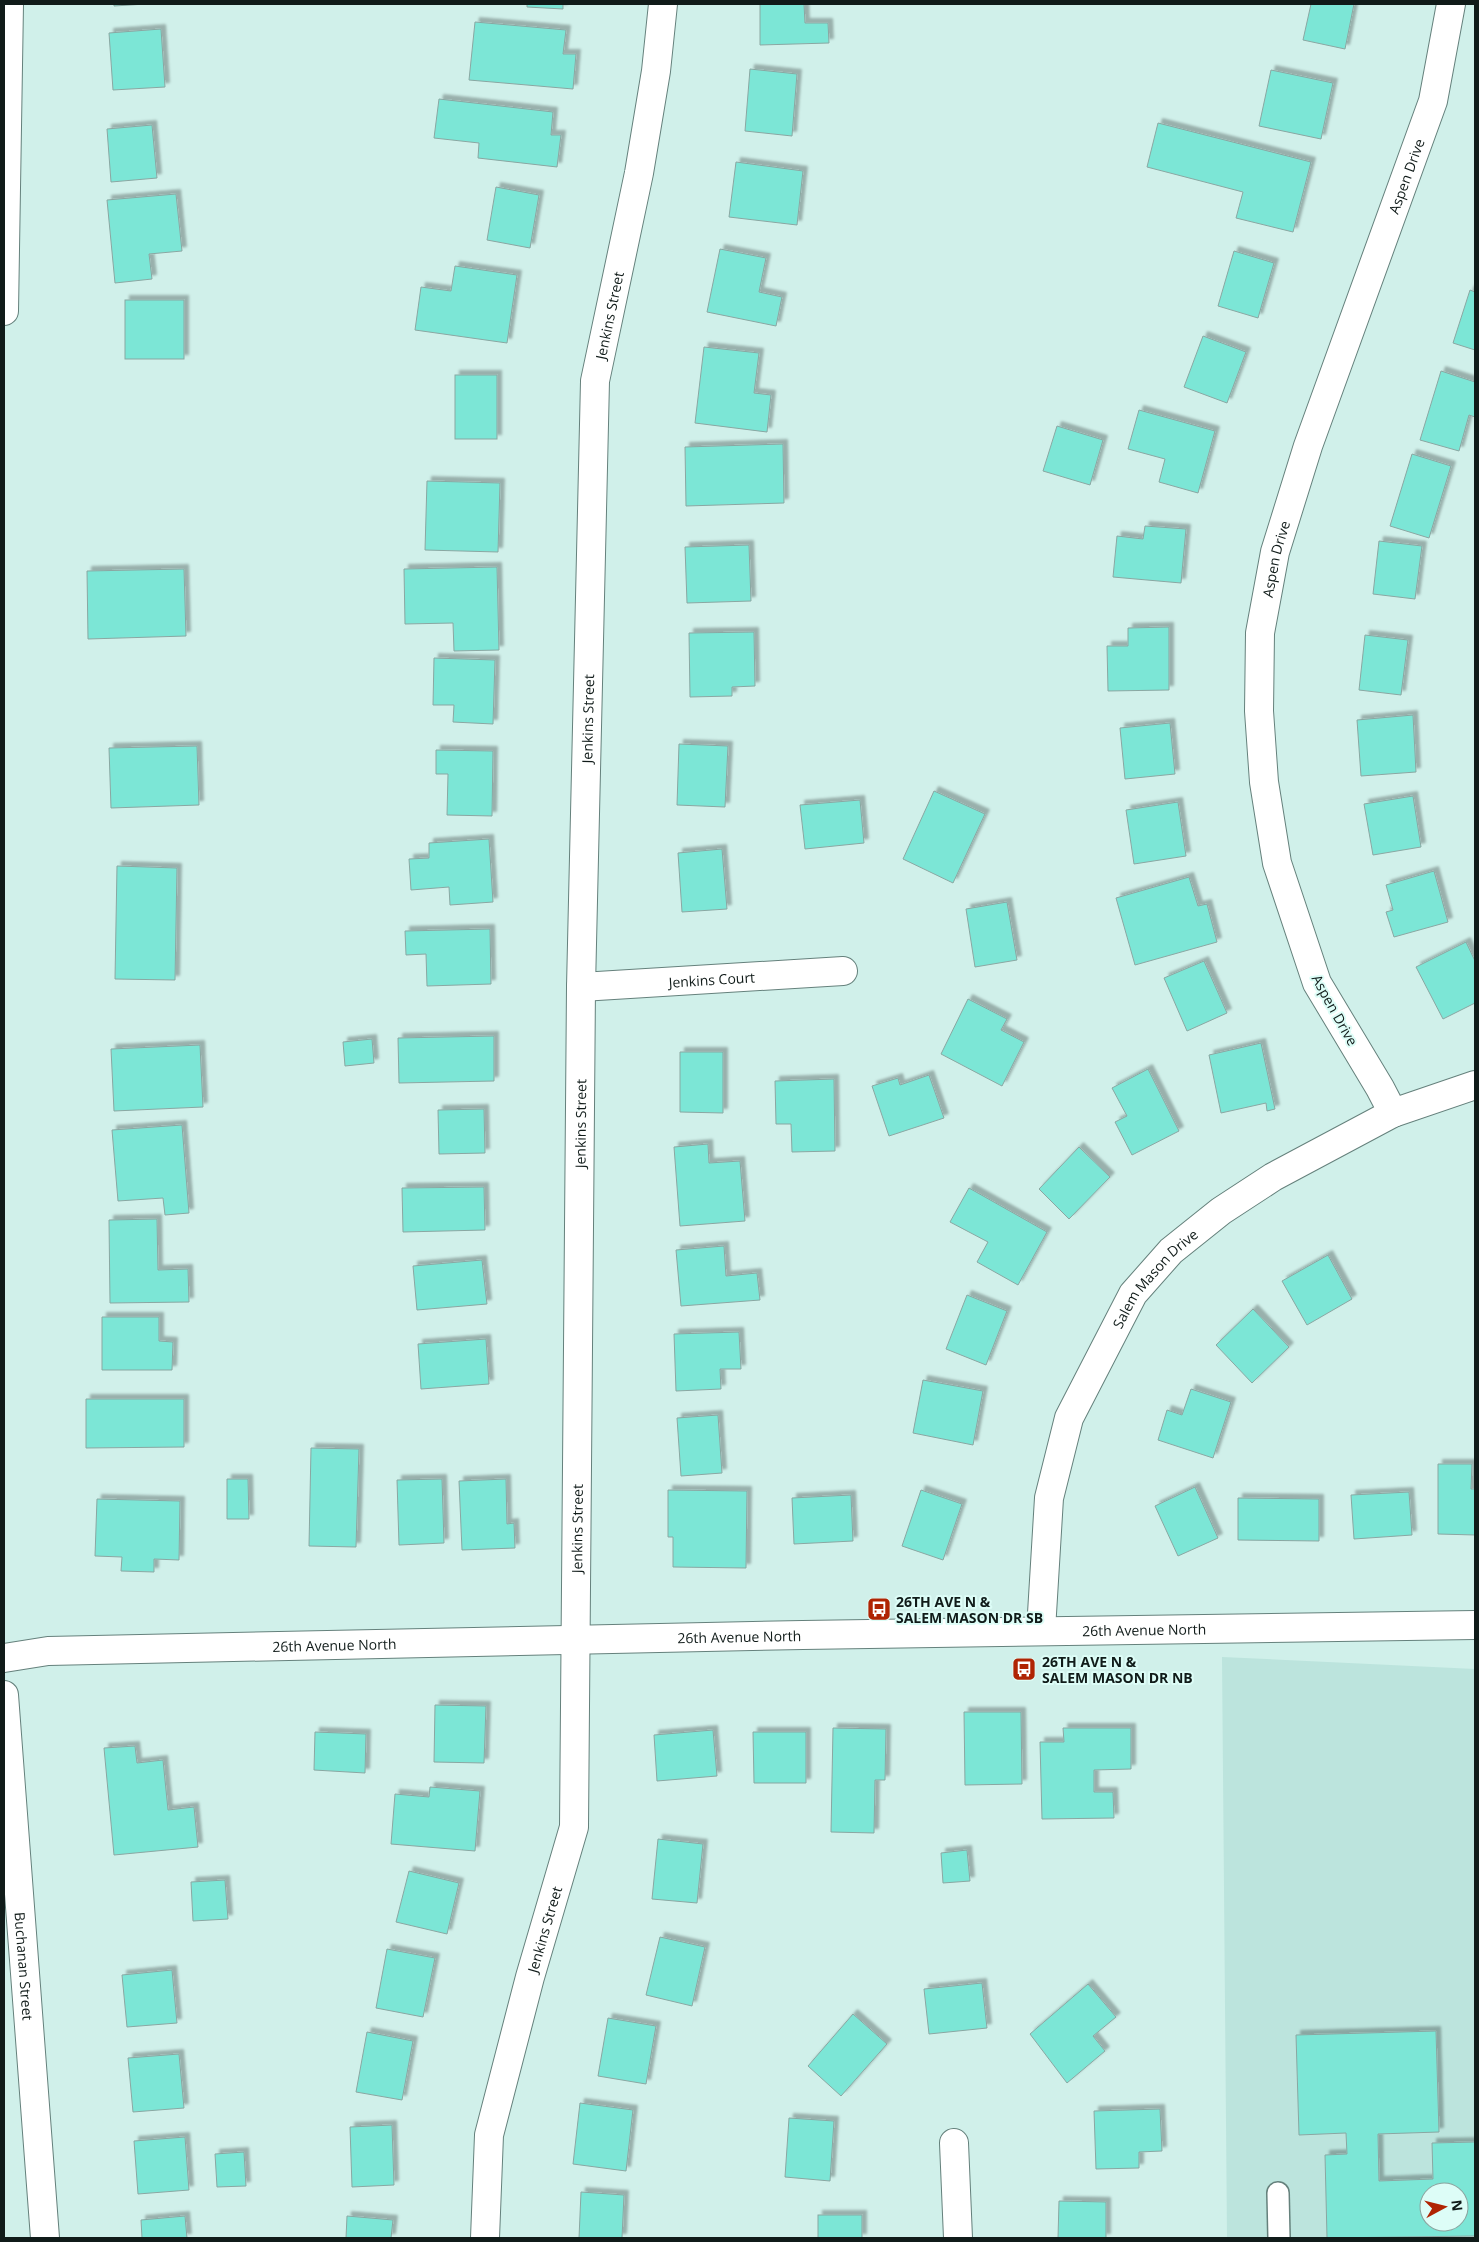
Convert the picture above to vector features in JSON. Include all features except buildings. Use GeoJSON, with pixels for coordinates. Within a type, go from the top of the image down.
{"type":"FeatureCollection","features":[{"type":"Feature","properties":{"kind":"street"},"geometry":{"type":"LineString","coordinates":[[4,310],[9,4]]}},
{"type":"Feature","properties":{"kind":"street","name":"Jenkins Street"},"geometry":{"type":"LineString","coordinates":[[485,2238],[489,2135],[530,1977],[574,1827],[581,987],[594,381],[639,173],[656,70],[663,4]]}},
{"type":"Feature","properties":{"kind":"street","name":"Aspen Drive"},"geometry":{"type":"LineString","coordinates":[[1393,1113],[1317,983],[1278,863],[1264,782],[1260,720],[1260,633],[1276,552],[1308,446],[1433,101],[1451,4]]}},
{"type":"Feature","properties":{"kind":"street","name":"Jenkins Court"},"geometry":{"type":"LineString","coordinates":[[581,987],[843,971]]}},
{"type":"Feature","properties":{"kind":"street","name":"Salem Mason Drive"},"geometry":{"type":"LineString","coordinates":[[1041,1630],[1049,1498],[1069,1418],[1132,1294],[1171,1251],[1221,1211],[1273,1177],[1393,1113],[1475,1085]]}},
{"type":"Feature","properties":{"kind":"street","name":"26th Avenue North"},"geometry":{"type":"LineString","coordinates":[[4,1658],[48,1651],[575,1639],[1041,1630],[1475,1625]]}},
{"type":"Feature","properties":{"kind":"street","name":"Buchanan Street"},"geometry":{"type":"LineString","coordinates":[[4,1695],[45,2238]]}},
{"type":"Feature","properties":{"kind":"street"},"geometry":{"type":"LineString","coordinates":[[954,2143],[958,2238]]}},
{"type":"Feature","properties":{"kind":"lane"},"geometry":{"type":"LineString","coordinates":[[1278,2193],[1279,2238]]}},
{"type":"Feature","properties":{"kind":"shaded area"},"geometry":{"type":"Polygon","coordinates":[[[1222,1657],[1475,1669],[1475,2238],[1227,2238],[1222,1657]]]}},
{"type":"Feature","properties":{"kind":"place","name":"26TH AVE N & SALEM MASON DR SB"},"geometry":{"type":"Point","coordinates":[879,1609]}},
{"type":"Feature","properties":{"kind":"place","name":"26TH AVE N & SALEM MASON DR NB"},"geometry":{"type":"Point","coordinates":[1024,1669]}}]}
